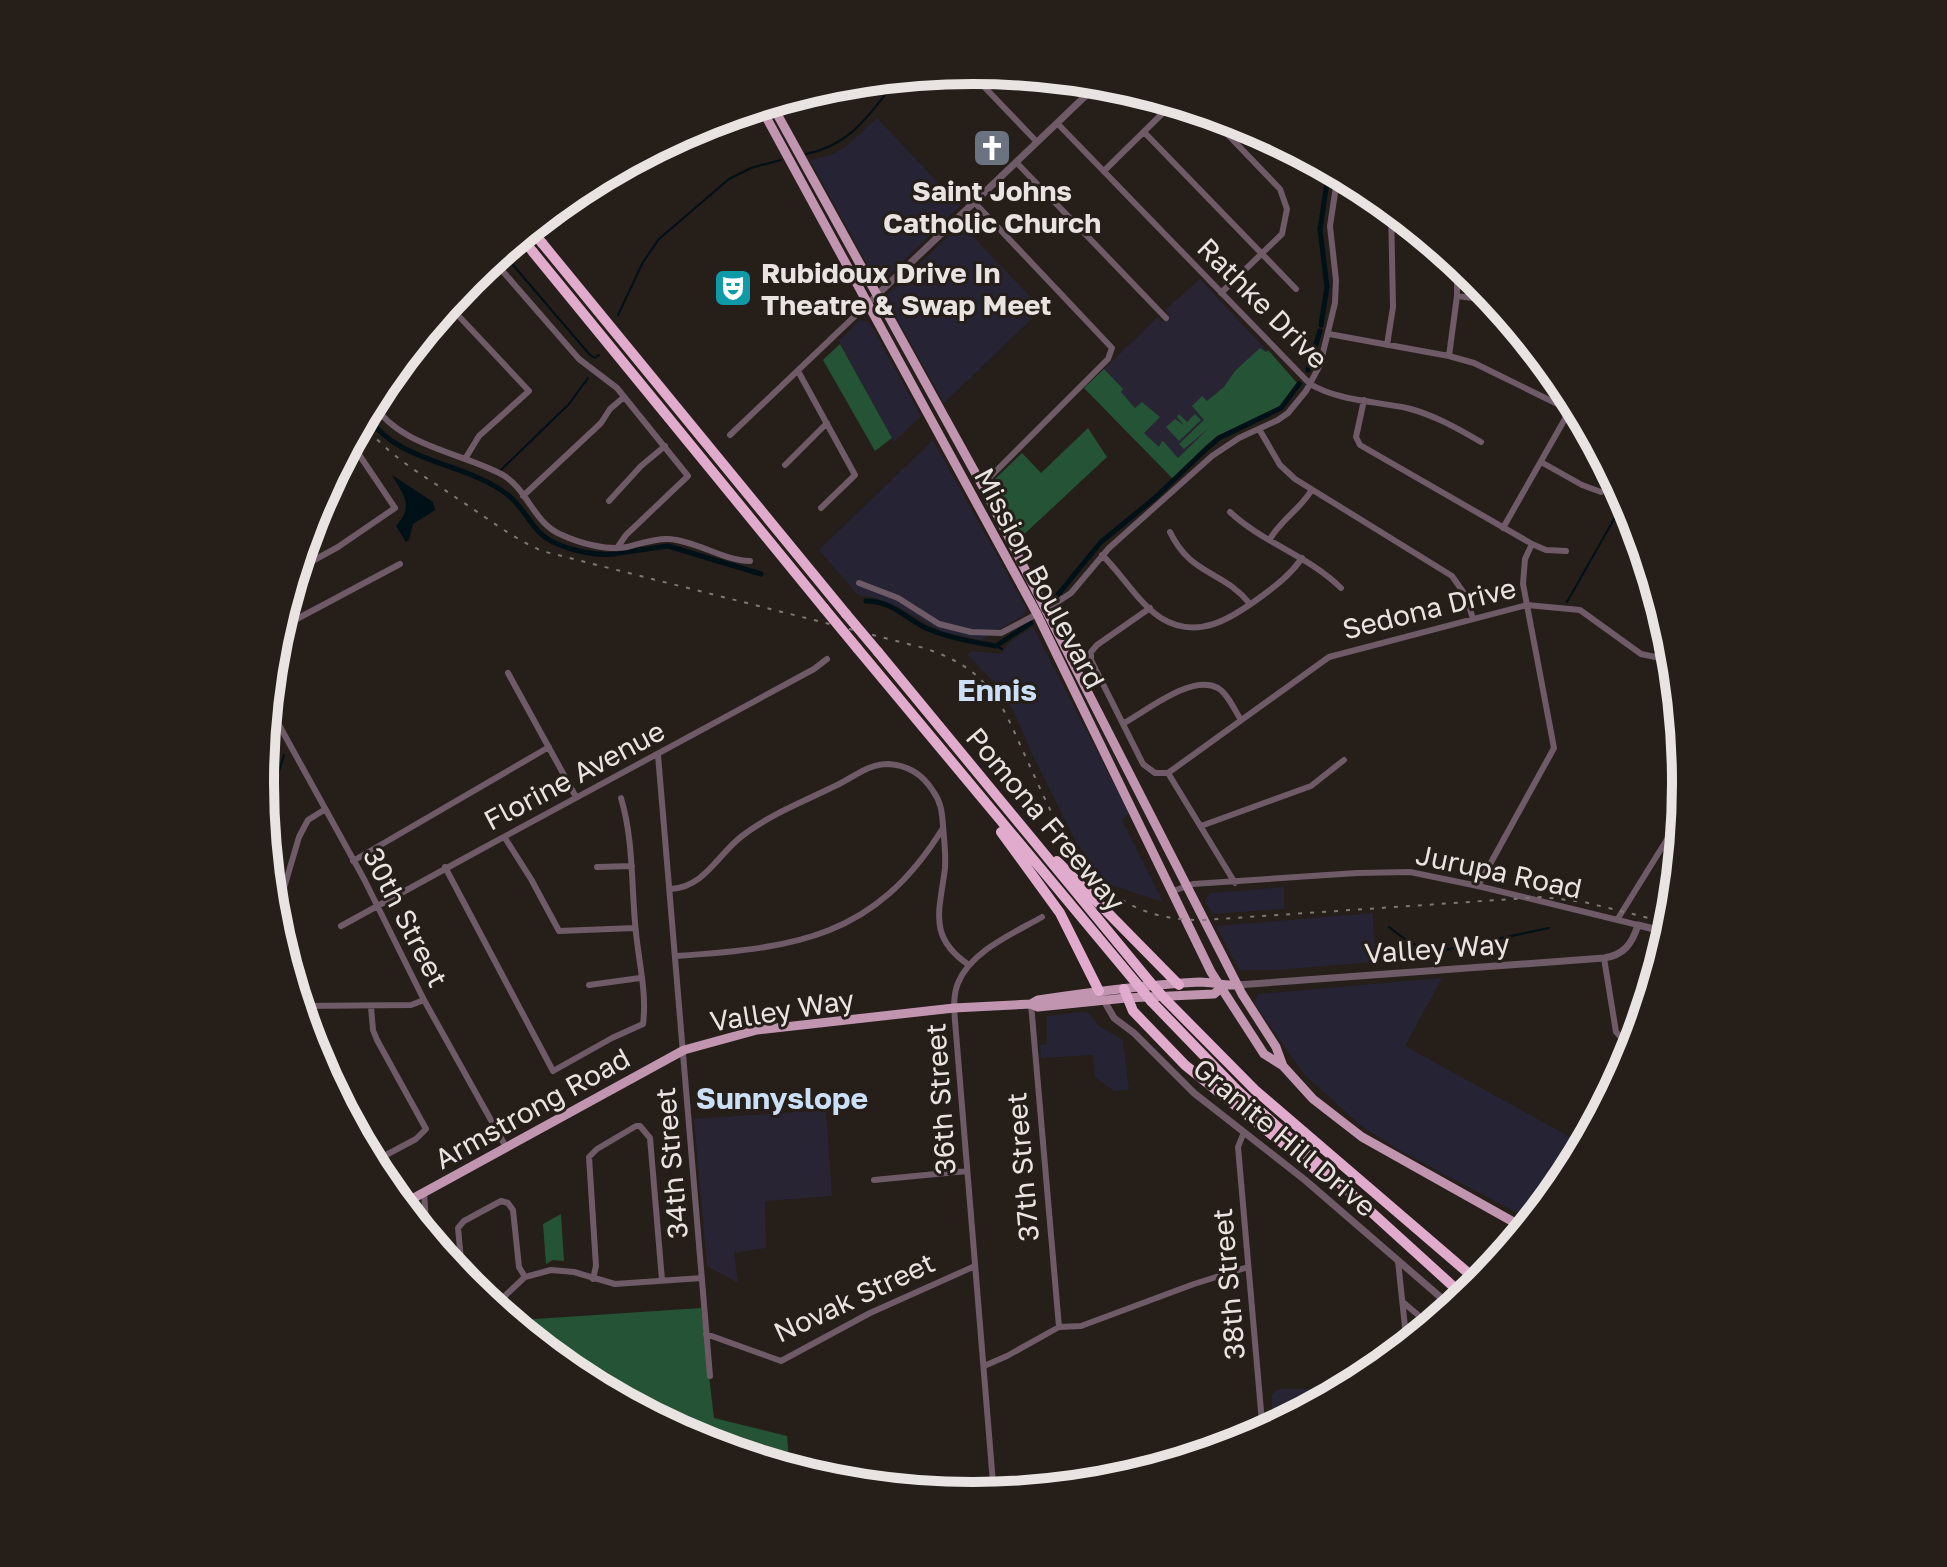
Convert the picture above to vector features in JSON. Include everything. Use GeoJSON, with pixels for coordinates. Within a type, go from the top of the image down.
{"type":"FeatureCollection","features":[{"type":"Feature","properties":{"kind":"highway","name":"Pomona Freeway"},"geometry":{"type":"LineString","coordinates":[[537,238],[1165,999],[1255,1090],[1471,1275]]}},
{"type":"Feature","properties":{"kind":"highway","name":"Pomona Freeway"},"geometry":{"type":"LineString","coordinates":[[528,245],[987,806],[1151,1001],[1238,1091],[1456,1289]]}},
{"type":"Feature","properties":{"kind":"highway"},"geometry":{"type":"LineString","coordinates":[[1000,802],[1179,985]]}},
{"type":"Feature","properties":{"kind":"highway"},"geometry":{"type":"LineString","coordinates":[[987,806],[999,829],[1060,913],[1101,996]]}},
{"type":"Feature","properties":{"kind":"highway"},"geometry":{"type":"LineString","coordinates":[[1125,994],[1133,1011],[1203,1081],[1365,1207]]}},
{"type":"Feature","properties":{"kind":"main road","name":"Mission Boulevard"},"geometry":{"type":"LineString","coordinates":[[776,113],[982,485],[1237,985],[1276,1047],[1283,1066]]}},
{"type":"Feature","properties":{"kind":"main road","name":"Mission Boulevard"},"geometry":{"type":"LineString","coordinates":[[765,116],[1037,614],[1211,972],[1264,1054],[1283,1066],[1313,1099],[1362,1137],[1516,1224]]}},
{"type":"Feature","properties":{"kind":"main road"},"geometry":{"type":"LineString","coordinates":[[1037,614],[1047,609]]}},
{"type":"Feature","properties":{"kind":"main road","name":"Valley Way"},"geometry":{"type":"LineString","coordinates":[[684,1050],[757,1030],[954,1008],[1031,1004],[1038,1000],[1125,994],[1210,982],[1222,987],[1237,985]]}},
{"type":"Feature","properties":{"kind":"main road","name":"Valley Way"},"geometry":{"type":"LineString","coordinates":[[1125,994],[1214,994],[1222,987]]}},
{"type":"Feature","properties":{"kind":"main road","name":"Armstrong Road"},"geometry":{"type":"LineString","coordinates":[[412,1199],[684,1050]]}},
{"type":"Feature","properties":{"kind":"street"},"geometry":{"type":"LineString","coordinates":[[982,84],[1037,142]]}},
{"type":"Feature","properties":{"kind":"street"},"geometry":{"type":"LineString","coordinates":[[730,435],[1088,94]]}},
{"type":"Feature","properties":{"kind":"street"},"geometry":{"type":"LineString","coordinates":[[1104,171],[1165,111]]}},
{"type":"Feature","properties":{"kind":"street","name":"Rathke Drive"},"geometry":{"type":"LineString","coordinates":[[1057,123],[1310,384],[1333,395],[1431,415],[1481,442]]}},
{"type":"Feature","properties":{"kind":"street"},"geometry":{"type":"LineString","coordinates":[[1221,293],[1285,228],[1287,209],[1286,200],[1272,181],[1224,131]]}},
{"type":"Feature","properties":{"kind":"street"},"geometry":{"type":"LineString","coordinates":[[1144,132],[1296,289]]}},
{"type":"Feature","properties":{"kind":"street"},"geometry":{"type":"LineString","coordinates":[[1016,162],[1166,318]]}},
{"type":"Feature","properties":{"kind":"street"},"geometry":{"type":"LineString","coordinates":[[1047,609],[1071,593],[1102,555],[1212,456],[1288,413],[1310,384],[1320,365],[1329,334],[1336,290],[1330,226],[1336,186]]}},
{"type":"Feature","properties":{"kind":"street"},"geometry":{"type":"LineString","coordinates":[[974,202],[1112,348],[1108,359],[982,485]]}},
{"type":"Feature","properties":{"kind":"street"},"geometry":{"type":"LineString","coordinates":[[1387,345],[1393,307],[1391,223]]}},
{"type":"Feature","properties":{"kind":"street"},"geometry":{"type":"LineString","coordinates":[[501,269],[579,359],[610,381],[688,476],[626,535],[617,548]]}},
{"type":"Feature","properties":{"kind":"street"},"geometry":{"type":"LineString","coordinates":[[1449,356],[1457,279]]}},
{"type":"Feature","properties":{"kind":"street"},"geometry":{"type":"LineString","coordinates":[[1457,296],[1479,300]]}},
{"type":"Feature","properties":{"kind":"street"},"geometry":{"type":"LineString","coordinates":[[456,313],[529,391],[479,436],[465,459]]}},
{"type":"Feature","properties":{"kind":"street"},"geometry":{"type":"LineString","coordinates":[[1329,334],[1474,363],[1562,406]]}},
{"type":"Feature","properties":{"kind":"street"},"geometry":{"type":"LineString","coordinates":[[798,371],[855,475],[821,508]]}},
{"type":"Feature","properties":{"kind":"street"},"geometry":{"type":"LineString","coordinates":[[523,496],[601,423],[610,409],[624,397]]}},
{"type":"Feature","properties":{"kind":"street"},"geometry":{"type":"LineString","coordinates":[[1364,400],[1357,442],[1532,544],[1546,550],[1566,551]]}},
{"type":"Feature","properties":{"kind":"street"},"geometry":{"type":"LineString","coordinates":[[381,413],[402,432],[506,477],[552,530],[578,540],[617,548],[666,539],[695,545],[739,561],[750,561]]}},
{"type":"Feature","properties":{"kind":"street"},"geometry":{"type":"LineString","coordinates":[[1503,528],[1567,415]]}},
{"type":"Feature","properties":{"kind":"street"},"geometry":{"type":"LineString","coordinates":[[785,465],[827,423]]}},
{"type":"Feature","properties":{"kind":"street"},"geometry":{"type":"LineString","coordinates":[[1259,429],[1280,465],[1311,491],[1444,570],[1466,596],[1473,619]]}},
{"type":"Feature","properties":{"kind":"street"},"geometry":{"type":"LineString","coordinates":[[609,501],[641,466],[665,446]]}},
{"type":"Feature","properties":{"kind":"street"},"geometry":{"type":"LineString","coordinates":[[310,562],[395,508],[360,456],[355,458]]}},
{"type":"Feature","properties":{"kind":"street"},"geometry":{"type":"LineString","coordinates":[[1541,462],[1601,492]]}},
{"type":"Feature","properties":{"kind":"street"},"geometry":{"type":"LineString","coordinates":[[1270,539],[1311,491]]}},
{"type":"Feature","properties":{"kind":"street"},"geometry":{"type":"LineString","coordinates":[[1230,512],[1302,558],[1341,588]]}},
{"type":"Feature","properties":{"kind":"street"},"geometry":{"type":"LineString","coordinates":[[1170,532],[1187,559],[1230,584],[1250,604]]}},
{"type":"Feature","properties":{"kind":"street"},"geometry":{"type":"LineString","coordinates":[[1478,886],[1554,748],[1522,575],[1532,544]]}},
{"type":"Feature","properties":{"kind":"street"},"geometry":{"type":"LineString","coordinates":[[1102,555],[1150,608],[1174,624],[1204,628],[1219,623],[1291,575],[1302,558]]}},
{"type":"Feature","properties":{"kind":"street"},"geometry":{"type":"LineString","coordinates":[[293,621],[400,564]]}},
{"type":"Feature","properties":{"kind":"street"},"geometry":{"type":"LineString","coordinates":[[859,583],[898,598],[939,624],[971,632],[1001,633],[1037,614]]}},
{"type":"Feature","properties":{"kind":"street","name":"Sedona Drive"},"geometry":{"type":"LineString","coordinates":[[1168,773],[1336,654],[1527,605],[1580,610],[1641,654],[1662,658]]}},
{"type":"Feature","properties":{"kind":"street"},"geometry":{"type":"LineString","coordinates":[[1150,608],[1091,652],[1091,660],[1138,755],[1155,773],[1168,773],[1235,883]]}},
{"type":"Feature","properties":{"kind":"street","name":"Florine Avenue"},"geometry":{"type":"LineString","coordinates":[[341,926],[445,867],[658,755],[827,659]]}},
{"type":"Feature","properties":{"kind":"street"},"geometry":{"type":"LineString","coordinates":[[508,673],[576,797]]}},
{"type":"Feature","properties":{"kind":"street"},"geometry":{"type":"LineString","coordinates":[[1124,723],[1188,686],[1201,684],[1218,688],[1241,720]]}},
{"type":"Feature","properties":{"kind":"street","name":"30th Street"},"geometry":{"type":"LineString","coordinates":[[277,722],[506,1147]]}},
{"type":"Feature","properties":{"kind":"street"},"geometry":{"type":"LineString","coordinates":[[353,861],[549,747]]}},
{"type":"Feature","properties":{"kind":"street","name":"34th Street"},"geometry":{"type":"LineString","coordinates":[[658,755],[710,1376]]}},
{"type":"Feature","properties":{"kind":"street"},"geometry":{"type":"LineString","coordinates":[[1201,826],[1311,786],[1344,760]]}},
{"type":"Feature","properties":{"kind":"street"},"geometry":{"type":"LineString","coordinates":[[671,889],[703,876],[749,830],[869,767],[890,764],[918,773],[939,800],[945,864],[939,926],[948,947],[969,965],[1042,917]]}},
{"type":"Feature","properties":{"kind":"street"},"geometry":{"type":"LineString","coordinates":[[445,867],[553,1071],[643,1024],[645,1006],[635,928],[632,866],[627,817],[621,798]]}},
{"type":"Feature","properties":{"kind":"street"},"geometry":{"type":"LineString","coordinates":[[283,892],[299,837],[308,820],[324,810]]}},
{"type":"Feature","properties":{"kind":"street"},"geometry":{"type":"LineString","coordinates":[[676,956],[760,949],[798,942],[827,932],[900,885],[920,863],[943,828]]}},
{"type":"Feature","properties":{"kind":"street"},"geometry":{"type":"LineString","coordinates":[[1617,920],[1672,832]]}},
{"type":"Feature","properties":{"kind":"street"},"geometry":{"type":"LineString","coordinates":[[505,838],[559,931],[635,928]]}},
{"type":"Feature","properties":{"kind":"street"},"geometry":{"type":"LineString","coordinates":[[597,867],[632,866]]}},
{"type":"Feature","properties":{"kind":"street","name":"Jurupa Road"},"geometry":{"type":"LineString","coordinates":[[1173,891],[1186,886],[1397,872],[1430,875],[1658,930]]}},
{"type":"Feature","properties":{"kind":"street"},"geometry":{"type":"LineString","coordinates":[[1624,1040],[1616,1032],[1604,958],[1617,956],[1626,949],[1638,925]]}},
{"type":"Feature","properties":{"kind":"street","name":"Valley Way"},"geometry":{"type":"LineString","coordinates":[[1237,985],[1604,958]]}},
{"type":"Feature","properties":{"kind":"street","name":"36th Street"},"geometry":{"type":"LineString","coordinates":[[969,965],[957,986],[954,1008],[993,1483]]}},
{"type":"Feature","properties":{"kind":"street"},"geometry":{"type":"LineString","coordinates":[[589,985],[640,978]]}},
{"type":"Feature","properties":{"kind":"street","name":"Granite Hill Drive"},"geometry":{"type":"LineString","coordinates":[[1101,996],[1114,1018],[1134,1033],[1181,1081],[1305,1180],[1444,1300]]}},
{"type":"Feature","properties":{"kind":"street"},"geometry":{"type":"LineString","coordinates":[[311,1007],[411,1005],[424,1000]]}},
{"type":"Feature","properties":{"kind":"street","name":"37th Street"},"geometry":{"type":"LineString","coordinates":[[1031,1004],[1059,1327]]}},
{"type":"Feature","properties":{"kind":"street"},"geometry":{"type":"LineString","coordinates":[[371,1007],[377,1040],[426,1129],[416,1139],[383,1157]]}},
{"type":"Feature","properties":{"kind":"street"},"geometry":{"type":"LineString","coordinates":[[593,1279],[596,1266],[589,1157],[591,1152],[636,1126],[644,1128],[650,1138],[662,1280]]}},
{"type":"Feature","properties":{"kind":"street","name":"38th Street"},"geometry":{"type":"LineString","coordinates":[[1244,1132],[1238,1147],[1262,1421]]}},
{"type":"Feature","properties":{"kind":"street"},"geometry":{"type":"LineString","coordinates":[[874,1180],[967,1171]]}},
{"type":"Feature","properties":{"kind":"street"},"geometry":{"type":"LineString","coordinates":[[424,1192],[426,1217]]}},
{"type":"Feature","properties":{"kind":"street"},"geometry":{"type":"LineString","coordinates":[[462,1260],[460,1224],[501,1201],[508,1203],[513,1210],[519,1267],[525,1277]]}},
{"type":"Feature","properties":{"kind":"street"},"geometry":{"type":"LineString","coordinates":[[1398,1261],[1406,1332]]}},
{"type":"Feature","properties":{"kind":"street","name":"Novak Street"},"geometry":{"type":"LineString","coordinates":[[706,1334],[781,1361],[870,1313],[975,1266]]}},
{"type":"Feature","properties":{"kind":"street"},"geometry":{"type":"LineString","coordinates":[[984,1366],[1059,1327],[1089,1323],[1248,1267]]}},
{"type":"Feature","properties":{"kind":"street"},"geometry":{"type":"LineString","coordinates":[[501,1299],[525,1277],[537,1272],[563,1270],[615,1284],[702,1278]]}},
{"type":"Feature","properties":{"kind":"street"},"geometry":{"type":"LineString","coordinates":[[1404,1303],[1423,1319]]}},
{"type":"Feature","properties":{"kind":"shaded area"},"geometry":{"type":"Polygon","coordinates":[[[877,118],[960,206],[889,275],[871,271],[810,160],[831,155],[845,147],[877,118]]]}},
{"type":"Feature","properties":{"kind":"shaded area"},"geometry":{"type":"Polygon","coordinates":[[[961,224],[1042,309],[944,403],[887,301],[887,295],[961,224]]]}},
{"type":"Feature","properties":{"kind":"shaded area"},"geometry":{"type":"Polygon","coordinates":[[[1200,279],[1297,383],[1279,407],[1217,436],[1173,479],[1084,388],[1158,317],[1162,322],[1169,315],[1165,310],[1200,279]]]}},
{"type":"Feature","properties":{"kind":"shaded area"},"geometry":{"type":"Polygon","coordinates":[[[860,320],[869,322],[921,416],[894,442],[839,341],[860,320]]]}},
{"type":"Feature","properties":{"kind":"shaded area"},"geometry":{"type":"Polygon","coordinates":[[[933,440],[1026,608],[1025,614],[981,640],[943,632],[898,607],[858,595],[819,550],[933,440]]]}},
{"type":"Feature","properties":{"kind":"shaded area"},"geometry":{"type":"Polygon","coordinates":[[[392,475],[433,502],[435,510],[413,524],[406,542],[396,526],[405,513],[405,501],[392,475]]]}},
{"type":"Feature","properties":{"kind":"shaded area"},"geometry":{"type":"Polygon","coordinates":[[[1033,627],[1129,813],[1122,820],[1163,902],[1105,883],[1076,842],[1014,712],[997,686],[968,655],[971,651],[1001,654],[1009,643],[1033,627]]]}},
{"type":"Feature","properties":{"kind":"shaded area"},"geometry":{"type":"Polygon","coordinates":[[[1284,887],[1284,909],[1213,914],[1205,901],[1210,893],[1284,887]]]}},
{"type":"Feature","properties":{"kind":"shaded area"},"geometry":{"type":"Polygon","coordinates":[[[1373,913],[1375,962],[1239,970],[1216,926],[1373,913]]]}},
{"type":"Feature","properties":{"kind":"shaded area"},"geometry":{"type":"Polygon","coordinates":[[[1442,978],[1405,1046],[1575,1140],[1522,1216],[1397,1149],[1360,1125],[1304,1074],[1254,1003],[1258,994],[1442,978]]]}},
{"type":"Feature","properties":{"kind":"shaded area"},"geometry":{"type":"Polygon","coordinates":[[[1089,1013],[1099,1026],[1123,1040],[1129,1090],[1114,1091],[1095,1077],[1093,1055],[1041,1058],[1040,1045],[1047,1044],[1047,1016],[1089,1013]]]}},
{"type":"Feature","properties":{"kind":"shaded area"},"geometry":{"type":"Polygon","coordinates":[[[826,1110],[832,1196],[765,1201],[766,1248],[734,1253],[738,1283],[707,1266],[694,1119],[826,1110]]]}},
{"type":"Feature","properties":{"kind":"shaded area"},"geometry":{"type":"Polygon","coordinates":[[[1323,1389],[1271,1416],[1272,1395],[1275,1391],[1323,1389]]]}},
{"type":"Feature","properties":{"kind":"green space"},"geometry":{"type":"Polygon","coordinates":[[[840,344],[892,438],[875,451],[823,360],[840,344]]]}},
{"type":"Feature","properties":{"kind":"green space"},"geometry":{"type":"Polygon","coordinates":[[[1260,348],[1266,352],[1268,350],[1297,383],[1279,407],[1217,436],[1173,479],[1084,388],[1104,369],[1123,389],[1121,392],[1135,408],[1142,402],[1160,417],[1144,433],[1159,447],[1164,442],[1178,458],[1210,427],[1184,449],[1179,444],[1204,420],[1192,406],[1202,396],[1207,401],[1224,387],[1235,371],[1260,348]]]}},
{"type":"Feature","properties":{"kind":"green space"},"geometry":{"type":"Polygon","coordinates":[[[1179,414],[1187,422],[1195,414],[1201,420],[1179,441],[1166,427],[1175,419],[1184,425],[1177,417],[1179,414]]]}},
{"type":"Feature","properties":{"kind":"green space"},"geometry":{"type":"Polygon","coordinates":[[[1088,428],[1107,457],[1019,539],[991,490],[992,482],[1022,453],[1041,473],[1088,428]]]}},
{"type":"Feature","properties":{"kind":"green space"},"geometry":{"type":"Polygon","coordinates":[[[561,1214],[564,1261],[553,1260],[546,1264],[543,1224],[561,1214]]]}},
{"type":"Feature","properties":{"kind":"green space"},"geometry":{"type":"Polygon","coordinates":[[[701,1308],[714,1418],[787,1436],[789,1458],[706,1430],[664,1411],[585,1365],[525,1320],[701,1308]]]}},
{"type":"Feature","properties":{"kind":"waterway"},"geometry":{"type":"LineString","coordinates":[[806,154],[837,143],[849,134],[890,89]]}},
{"type":"Feature","properties":{"kind":"waterway"},"geometry":{"type":"LineString","coordinates":[[618,315],[643,262],[659,239],[729,179],[751,168],[781,160]]}},
{"type":"Feature","properties":{"kind":"waterway"},"geometry":{"type":"LineString","coordinates":[[1321,325],[1327,287],[1320,229],[1327,181]]}},
{"type":"Feature","properties":{"kind":"waterway"},"geometry":{"type":"LineString","coordinates":[[513,265],[590,355],[595,358],[599,355]]}},
{"type":"Feature","properties":{"kind":"waterway"},"geometry":{"type":"LineString","coordinates":[[1308,370],[1320,331]]}},
{"type":"Feature","properties":{"kind":"waterway"},"geometry":{"type":"LineString","coordinates":[[501,470],[569,404],[588,378]]}},
{"type":"Feature","properties":{"kind":"waterway"},"geometry":{"type":"LineString","coordinates":[[1056,597],[1101,542],[1156,497],[1207,448],[1219,438],[1281,408],[1299,384]]}},
{"type":"Feature","properties":{"kind":"waterway"},"geometry":{"type":"LineString","coordinates":[[374,424],[395,443],[413,453],[472,475],[508,495],[547,539],[577,551],[615,554]]}},
{"type":"Feature","properties":{"kind":"waterway"},"geometry":{"type":"LineString","coordinates":[[1567,602],[1618,512]]}},
{"type":"Feature","properties":{"kind":"waterway"},"geometry":{"type":"LineString","coordinates":[[619,553],[668,546],[761,574]]}},
{"type":"Feature","properties":{"kind":"waterway"},"geometry":{"type":"LineString","coordinates":[[866,601],[892,607],[936,632],[996,646],[1031,623]]}},
{"type":"Feature","properties":{"kind":"waterway"},"geometry":{"type":"LineString","coordinates":[[996,646],[1002,649]]}},
{"type":"Feature","properties":{"kind":"waterway"},"geometry":{"type":"LineString","coordinates":[[274,787],[284,755]]}},
{"type":"Feature","properties":{"kind":"waterway"},"geometry":{"type":"LineString","coordinates":[[1389,927],[1413,944],[1440,951],[1549,928]]}},
{"type":"Feature","properties":{"kind":"railway"},"geometry":{"type":"LineString","coordinates":[[370,431],[406,464],[510,534],[542,551],[924,648],[965,667],[986,685],[1002,708],[1051,812],[1086,868],[1107,889],[1134,906],[1165,917],[1204,920],[1542,897],[1584,902],[1660,921]]}},
{"type":"Feature","properties":{"kind":"place","name":"Saint Johns Catholic Church"},"geometry":{"type":"Point","coordinates":[992,148]}},
{"type":"Feature","properties":{"kind":"place","name":"Rubidoux Drive In Theatre & Swap Meet"},"geometry":{"type":"Point","coordinates":[733,288]}},
{"type":"Feature","properties":{"kind":"district","name":"Ennis"},"geometry":{"type":"Point","coordinates":[997,690]}},
{"type":"Feature","properties":{"kind":"district","name":"Sunnyslope"},"geometry":{"type":"Point","coordinates":[782,1098]}}]}
